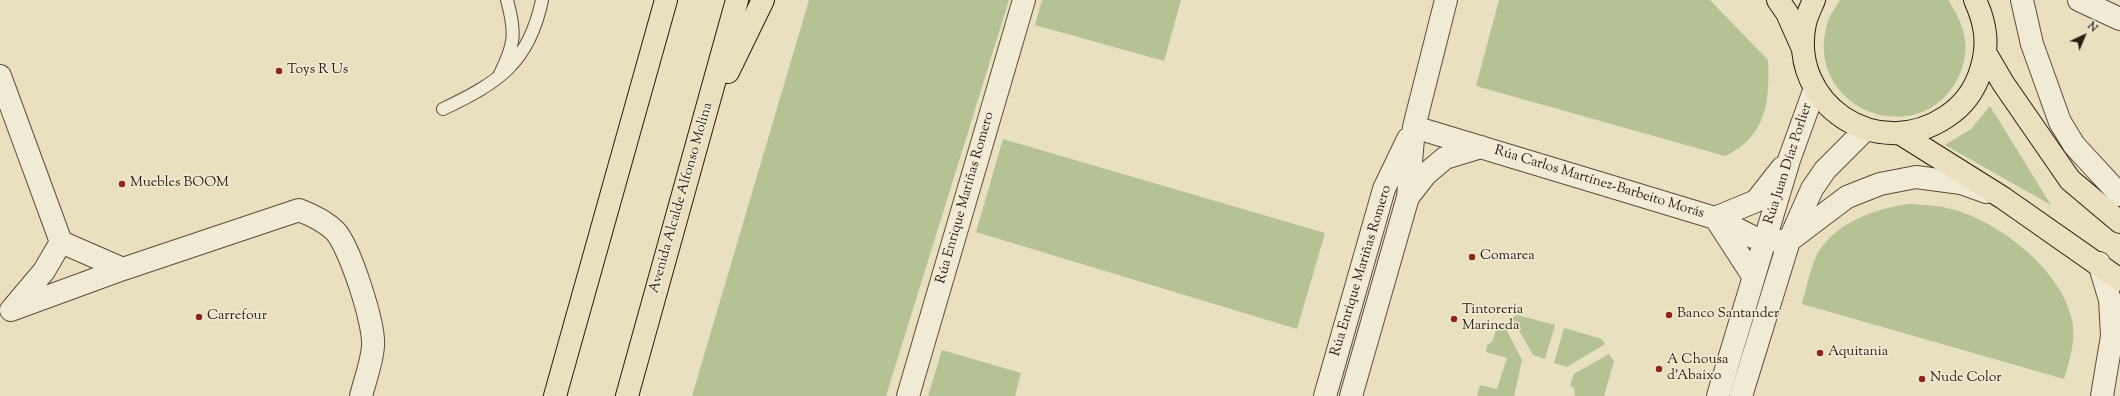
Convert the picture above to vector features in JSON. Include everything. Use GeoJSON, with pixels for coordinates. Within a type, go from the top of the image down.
{"type":"FeatureCollection","features":[{"type":"Feature","properties":{"kind":"main road"},"geometry":{"type":"LineString","coordinates":[[555,396],[666,0]]}},
{"type":"Feature","properties":{"kind":"main road","name":"Avenida Alcalde Alfonso Molina"},"geometry":{"type":"LineString","coordinates":[[627,396],[737,0]]}},
{"type":"Feature","properties":{"kind":"main road"},"geometry":{"type":"LineString","coordinates":[[705,118],[763,0]]}},
{"type":"Feature","properties":{"kind":"main road"},"geometry":{"type":"LineString","coordinates":[[1778,0],[1787,13],[1803,50],[1807,69],[1815,88],[1829,106],[1846,120],[1866,129],[1883,134],[1901,134],[1931,127],[1958,109],[1977,84],[1986,54],[1986,34],[1980,5]]}},
{"type":"Feature","properties":{"kind":"main road"},"geometry":{"type":"LineString","coordinates":[[1803,50],[1805,22],[1814,0]]}},
{"type":"Feature","properties":{"kind":"main road"},"geometry":{"type":"LineString","coordinates":[[1986,54],[2003,83],[2070,180],[2120,222]]}},
{"type":"Feature","properties":{"kind":"main road"},"geometry":{"type":"LineString","coordinates":[[1901,134],[2003,198],[2099,263],[2120,280]]}},
{"type":"Feature","properties":{"kind":"street","name":"Rúa Enrique Mariñas Romero"},"geometry":{"type":"LineString","coordinates":[[908,396],[1024,0]]}},
{"type":"Feature","properties":{"kind":"street","name":"Rúa Enrique Mariñas Romero"},"geometry":{"type":"LineString","coordinates":[[1351,396],[1408,197],[1414,127],[1446,0]]}},
{"type":"Feature","properties":{"kind":"street"},"geometry":{"type":"LineString","coordinates":[[2022,0],[2032,44],[2060,122],[2074,145],[2120,195]]}},
{"type":"Feature","properties":{"kind":"street"},"geometry":{"type":"LineString","coordinates":[[2078,0],[2120,19]]}},
{"type":"Feature","properties":{"kind":"street"},"geometry":{"type":"LineString","coordinates":[[0,76],[61,242],[123,269]]}},
{"type":"Feature","properties":{"kind":"street","name":"Rúa Juan Díaz Porlier"},"geometry":{"type":"LineString","coordinates":[[1718,396],[1789,160],[1815,88]]}},
{"type":"Feature","properties":{"kind":"street","name":"Rúa Enrique Mariñas Romero"},"geometry":{"type":"LineString","coordinates":[[1325,396],[1384,189],[1414,127]]}},
{"type":"Feature","properties":{"kind":"street","name":"Rúa Carlos Martínez-Barbeito Morás"},"geometry":{"type":"LineString","coordinates":[[1414,127],[1715,218],[1756,201],[1789,160]]}},
{"type":"Feature","properties":{"kind":"street","name":"Rúa Juan Díaz Porlier"},"geometry":{"type":"LineString","coordinates":[[1741,396],[1789,241],[1812,189],[1825,170],[1866,129]]}},
{"type":"Feature","properties":{"kind":"street","name":"Rúa Carlos Martínez-Barbeito Morás"},"geometry":{"type":"LineString","coordinates":[[1408,197],[1426,174],[1445,158],[1481,147]]}},
{"type":"Feature","properties":{"kind":"street"},"geometry":{"type":"LineString","coordinates":[[1789,241],[1847,197],[1880,184],[1916,177],[1961,183],[2003,198]]}},
{"type":"Feature","properties":{"kind":"street"},"geometry":{"type":"LineString","coordinates":[[6,312],[123,269],[299,210],[317,216],[336,232],[349,254],[373,331],[374,346],[361,396]]}},
{"type":"Feature","properties":{"kind":"street"},"geometry":{"type":"LineString","coordinates":[[1715,218],[1753,276]]}},
{"type":"Feature","properties":{"kind":"street","name":"Rúa Juan Díaz Porlier"},"geometry":{"type":"LineString","coordinates":[[1715,218],[1753,237],[1764,240],[1789,241]]}},
{"type":"Feature","properties":{"kind":"street"},"geometry":{"type":"LineString","coordinates":[[6,312],[44,272],[61,242]]}},
{"type":"Feature","properties":{"kind":"street"},"geometry":{"type":"LineString","coordinates":[[2099,263],[2110,300],[2112,336],[2102,396]]}},
{"type":"Feature","properties":{"kind":"lane"},"geometry":{"type":"LineString","coordinates":[[499,77],[511,48],[514,32],[507,0]]}},
{"type":"Feature","properties":{"kind":"lane"},"geometry":{"type":"LineString","coordinates":[[443,109],[472,95],[499,77],[514,64],[526,48],[539,16],[542,0]]}},
{"type":"Feature","properties":{"kind":"green space"},"geometry":{"type":"Polygon","coordinates":[[[809,0],[1009,0],[886,396],[692,396],[809,0]]]}},
{"type":"Feature","properties":{"kind":"green space"},"geometry":{"type":"Polygon","coordinates":[[[1042,0],[1181,0],[1164,61],[1035,25],[1042,0]]]}},
{"type":"Feature","properties":{"kind":"green space"},"geometry":{"type":"Polygon","coordinates":[[[1499,0],[1710,0],[1768,60],[1768,90],[1763,117],[1749,139],[1739,148],[1725,156],[1476,86],[1499,0]]]}},
{"type":"Feature","properties":{"kind":"green space"},"geometry":{"type":"Polygon","coordinates":[[[1840,0],[1948,0],[1958,17],[1964,34],[1965,52],[1961,71],[1944,97],[1922,112],[1896,117],[1871,112],[1848,99],[1832,79],[1824,53],[1828,21],[1840,0]]]}},
{"type":"Feature","properties":{"kind":"green space"},"geometry":{"type":"Polygon","coordinates":[[[1990,106],[2051,205],[1945,145],[1971,129],[1990,106]]]}},
{"type":"Feature","properties":{"kind":"green space"},"geometry":{"type":"Polygon","coordinates":[[[1003,139],[1325,233],[1297,329],[976,232],[1003,139]]]}},
{"type":"Feature","properties":{"kind":"green space"},"geometry":{"type":"Polygon","coordinates":[[[1910,204],[1947,208],[1987,223],[2026,250],[2043,267],[2057,285],[2067,305],[2073,325],[2070,359],[2064,379],[1802,304],[1816,256],[1827,241],[1848,224],[1860,218],[1885,209],[1910,204]]]}},
{"type":"Feature","properties":{"kind":"green space"},"geometry":{"type":"Polygon","coordinates":[[[1517,315],[1555,325],[1545,359],[1533,355],[1512,318],[1517,315]]]}},
{"type":"Feature","properties":{"kind":"green space"},"geometry":{"type":"Polygon","coordinates":[[[1503,323],[1522,360],[1514,396],[1477,396],[1480,385],[1497,389],[1507,358],[1486,352],[1487,345],[1492,342],[1497,327],[1503,323]]]}},
{"type":"Feature","properties":{"kind":"green space"},"geometry":{"type":"Polygon","coordinates":[[[1564,328],[1602,339],[1605,344],[1567,367],[1554,363],[1564,328]]]}},
{"type":"Feature","properties":{"kind":"green space"},"geometry":{"type":"Polygon","coordinates":[[[942,350],[1021,373],[1015,396],[928,396],[942,350]]]}},
{"type":"Feature","properties":{"kind":"green space"},"geometry":{"type":"Polygon","coordinates":[[[1609,354],[1614,361],[1604,396],[1575,396],[1574,388],[1570,385],[1574,374],[1609,354]]]}},
{"type":"Feature","properties":{"kind":"place","name":"Toys R Us"},"geometry":{"type":"Point","coordinates":[279,71]}},
{"type":"Feature","properties":{"kind":"place","name":"Muebles BOOM"},"geometry":{"type":"Point","coordinates":[122,184]}},
{"type":"Feature","properties":{"kind":"place","name":"Comarea"},"geometry":{"type":"Point","coordinates":[1472,257]}},
{"type":"Feature","properties":{"kind":"place","name":"Banco Santander"},"geometry":{"type":"Point","coordinates":[1669,315]}},
{"type":"Feature","properties":{"kind":"place","name":"Carrefour"},"geometry":{"type":"Point","coordinates":[199,317]}},
{"type":"Feature","properties":{"kind":"place","name":"Tintorería Marineda"},"geometry":{"type":"Point","coordinates":[1454,319]}},
{"type":"Feature","properties":{"kind":"place","name":"Aquitania"},"geometry":{"type":"Point","coordinates":[1820,353]}},
{"type":"Feature","properties":{"kind":"place","name":"A Chousa d'Abaixo"},"geometry":{"type":"Point","coordinates":[1659,369]}},
{"type":"Feature","properties":{"kind":"place","name":"Nude Color"},"geometry":{"type":"Point","coordinates":[1922,379]}}]}
